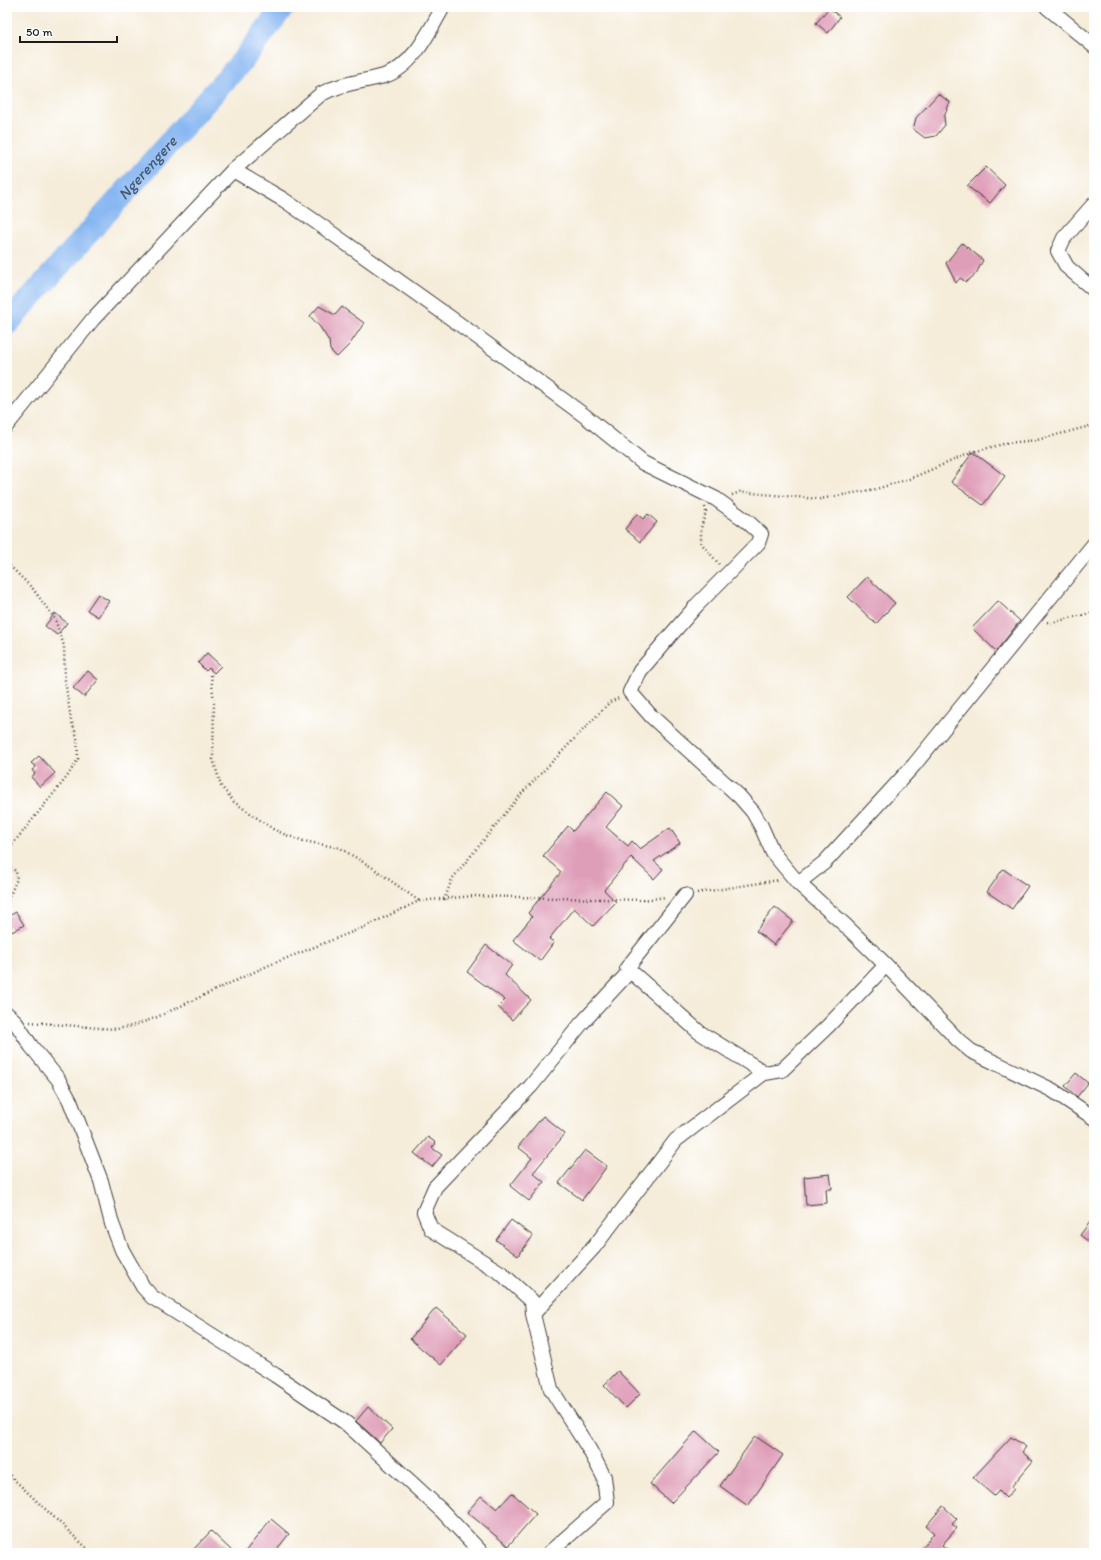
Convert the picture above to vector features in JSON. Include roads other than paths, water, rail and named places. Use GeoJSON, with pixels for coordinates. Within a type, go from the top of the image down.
{"type":"FeatureCollection","features":[{"type":"Feature","properties":{"kind":"street"},"geometry":{"type":"LineString","coordinates":[[7,425],[93,320],[233,170],[321,94],[332,88],[385,75],[408,62],[443,7]]}},
{"type":"Feature","properties":{"kind":"street"},"geometry":{"type":"LineString","coordinates":[[1047,7],[1094,46]]}},
{"type":"Feature","properties":{"kind":"street"},"geometry":{"type":"LineString","coordinates":[[233,170],[303,213],[476,336],[585,416],[643,463],[710,497],[748,522],[761,534],[758,543],[697,605],[640,671],[630,692],[651,716],[682,742],[748,806],[761,826],[773,853],[795,880],[886,965],[958,1040],[971,1051],[1052,1090],[1094,1118]]}},
{"type":"Feature","properties":{"kind":"street"},"geometry":{"type":"LineString","coordinates":[[1094,204],[1064,238],[1058,251],[1067,267],[1094,290]]}},
{"type":"Feature","properties":{"kind":"street"},"geometry":{"type":"LineString","coordinates":[[795,880],[825,862],[914,765],[1094,544]]}},
{"type":"Feature","properties":{"kind":"street"},"geometry":{"type":"LineString","coordinates":[[685,895],[628,968],[699,1032],[764,1073]]}},
{"type":"Feature","properties":{"kind":"street"},"geometry":{"type":"LineString","coordinates":[[533,1314],[594,1247],[676,1140],[764,1073],[782,1070],[828,1026],[886,965]]}},
{"type":"Feature","properties":{"kind":"street"},"geometry":{"type":"LineString","coordinates":[[549,1553],[607,1502],[604,1477],[589,1449],[551,1389],[533,1314],[532,1301],[501,1273],[430,1229],[424,1212],[434,1187],[530,1086],[581,1024],[630,971]]}},
{"type":"Feature","properties":{"kind":"street"},"geometry":{"type":"LineString","coordinates":[[11,1017],[31,1046],[58,1079],[70,1101],[101,1181],[112,1224],[122,1250],[143,1288],[152,1297],[346,1422],[441,1510],[482,1553]]}},
{"type":"Feature","properties":{"kind":"waterway","name":"Ngerengere"},"geometry":{"type":"LineString","coordinates":[[7,324],[243,60],[283,7]]}}]}
